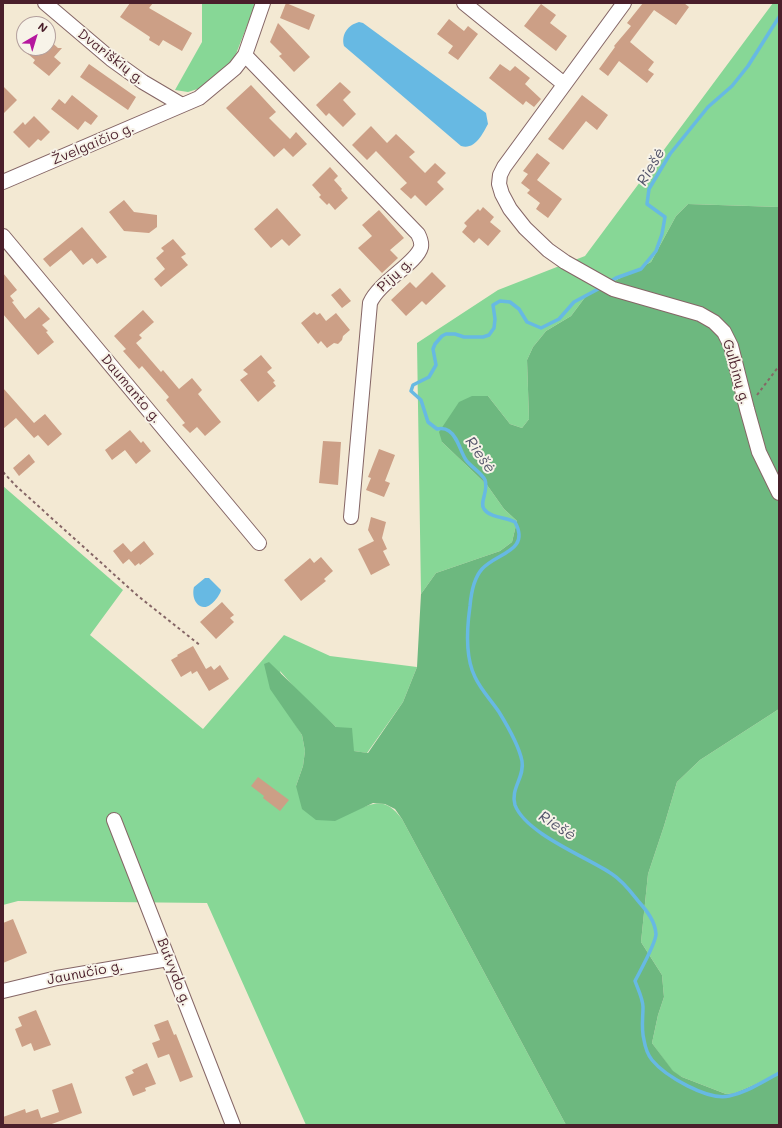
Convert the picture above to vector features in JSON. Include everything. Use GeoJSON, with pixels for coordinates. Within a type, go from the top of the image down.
{"type":"FeatureCollection","features":[{"type":"Feature","properties":{"kind":"street","name":"Dvariškių g."},"geometry":{"type":"LineString","coordinates":[[44,3],[136,78],[182,105]]}},
{"type":"Feature","properties":{"kind":"street","name":"Žvelgaičio g."},"geometry":{"type":"LineString","coordinates":[[3,182],[199,98],[236,68],[245,55],[264,3]]}},
{"type":"Feature","properties":{"kind":"street"},"geometry":{"type":"LineString","coordinates":[[464,3],[564,84],[624,3]]}},
{"type":"Feature","properties":{"kind":"street","name":"Pijų g."},"geometry":{"type":"LineString","coordinates":[[245,55],[418,234],[421,242],[421,248],[416,255],[379,289],[370,303],[351,516]]}},
{"type":"Feature","properties":{"kind":"street","name":"Gulbinų g."},"geometry":{"type":"LineString","coordinates":[[564,84],[504,167],[500,175],[499,184],[502,194],[510,209],[525,228],[548,250],[565,262],[614,289],[700,314],[714,322],[724,332],[731,346],[760,452],[779,492]]}},
{"type":"Feature","properties":{"kind":"street","name":"Daumanto g."},"geometry":{"type":"LineString","coordinates":[[3,236],[260,543]]}},
{"type":"Feature","properties":{"kind":"street","name":"Butvydo g."},"geometry":{"type":"LineString","coordinates":[[114,820],[233,1125]]}},
{"type":"Feature","properties":{"kind":"street","name":"Jaunučio g."},"geometry":{"type":"LineString","coordinates":[[3,991],[57,978],[168,959]]}},
{"type":"Feature","properties":{"kind":"path"},"geometry":{"type":"LineString","coordinates":[[747,409],[779,366]]}},
{"type":"Feature","properties":{"kind":"path"},"geometry":{"type":"LineString","coordinates":[[3,472],[16,486],[138,596],[201,646]]}},
{"type":"Feature","properties":{"kind":"green space"},"geometry":{"type":"Polygon","coordinates":[[[202,3],[256,3],[234,59],[204,87],[188,92],[175,90],[202,42],[202,3]]]}},
{"type":"Feature","properties":{"kind":"green space"},"geometry":{"type":"Polygon","coordinates":[[[773,3],[779,3],[779,207],[688,204],[676,216],[651,262],[586,296],[571,316],[546,331],[533,347],[527,360],[529,419],[522,428],[510,424],[488,396],[442,442],[487,485],[504,509],[517,521],[512,542],[500,551],[436,573],[421,594],[417,343],[498,290],[585,256],[773,3]]]}},
{"type":"Feature","properties":{"kind":"green space"},"geometry":{"type":"Polygon","coordinates":[[[688,204],[779,207],[779,709],[700,760],[677,782],[648,874],[641,942],[662,975],[664,997],[658,1015],[652,1043],[673,1071],[682,1077],[726,1094],[735,1093],[779,1074],[779,1125],[566,1125],[402,819],[395,809],[385,804],[373,803],[335,821],[316,820],[302,809],[296,786],[303,766],[305,751],[302,735],[270,689],[264,664],[269,662],[336,727],[352,728],[354,751],[368,753],[403,702],[417,667],[421,594],[436,573],[500,551],[512,542],[517,521],[504,509],[487,485],[442,442],[439,432],[459,402],[472,396],[488,396],[510,424],[522,428],[529,419],[527,360],[533,347],[546,331],[571,316],[586,296],[651,262],[676,216],[688,204]]]}},
{"type":"Feature","properties":{"kind":"green space"},"geometry":{"type":"Polygon","coordinates":[[[3,486],[123,590],[90,635],[203,729],[284,635],[330,656],[417,667],[403,702],[367,753],[354,751],[336,727],[302,696],[280,671],[290,716],[302,735],[305,751],[303,766],[296,786],[356,810],[376,804],[386,805],[397,813],[402,819],[566,1125],[306,1125],[207,903],[18,901],[3,905],[3,486]]]}},
{"type":"Feature","properties":{"kind":"green space"},"geometry":{"type":"Polygon","coordinates":[[[779,709],[779,1074],[735,1093],[726,1094],[673,1072],[652,1043],[658,1015],[664,997],[662,975],[641,942],[648,874],[677,782],[700,760],[779,709]]]}},
{"type":"Feature","properties":{"kind":"water"},"geometry":{"type":"Polygon","coordinates":[[[359,22],[363,23],[486,113],[488,124],[478,141],[470,146],[461,146],[344,46],[343,42],[346,31],[352,25],[359,22]]]}},
{"type":"Feature","properties":{"kind":"water"},"geometry":{"type":"Polygon","coordinates":[[[205,578],[209,578],[221,590],[219,595],[209,606],[204,607],[196,602],[193,593],[194,587],[205,578]]]}},
{"type":"Feature","properties":{"kind":"building"},"geometry":{"type":"Polygon","coordinates":[[[130,3],[153,3],[149,8],[192,33],[182,51],[163,40],[159,46],[149,40],[150,37],[120,17],[130,3]]]}},
{"type":"Feature","properties":{"kind":"building"},"geometry":{"type":"Polygon","coordinates":[[[286,3],[315,15],[309,30],[280,18],[286,3]]]}},
{"type":"Feature","properties":{"kind":"building"},"geometry":{"type":"Polygon","coordinates":[[[643,3],[684,3],[689,7],[676,25],[654,10],[630,42],[654,62],[648,70],[654,74],[647,83],[619,61],[608,76],[599,69],[615,47],[614,46],[631,26],[627,23],[643,3]]]}},
{"type":"Feature","properties":{"kind":"building"},"geometry":{"type":"Polygon","coordinates":[[[541,4],[556,15],[550,23],[567,36],[556,51],[524,26],[541,4]]]}},
{"type":"Feature","properties":{"kind":"building"},"geometry":{"type":"Polygon","coordinates":[[[449,19],[464,31],[468,26],[478,34],[458,60],[448,53],[453,46],[437,34],[449,19]]]}},
{"type":"Feature","properties":{"kind":"building"},"geometry":{"type":"Polygon","coordinates":[[[278,23],[310,57],[294,72],[279,56],[282,54],[270,42],[278,23]]]}},
{"type":"Feature","properties":{"kind":"building"},"geometry":{"type":"Polygon","coordinates":[[[56,46],[62,48],[56,55],[56,46]]]}},
{"type":"Feature","properties":{"kind":"building"},"geometry":{"type":"Polygon","coordinates":[[[30,56],[55,56],[54,57],[61,63],[49,76],[33,63],[35,60],[30,56]]]}},
{"type":"Feature","properties":{"kind":"building"},"geometry":{"type":"Polygon","coordinates":[[[89,64],[136,97],[128,110],[80,77],[89,64]]]}},
{"type":"Feature","properties":{"kind":"building"},"geometry":{"type":"Polygon","coordinates":[[[500,64],[510,71],[515,66],[530,78],[525,84],[541,99],[534,107],[526,101],[523,105],[489,78],[500,64]]]}},
{"type":"Feature","properties":{"kind":"building"},"geometry":{"type":"Polygon","coordinates":[[[340,82],[351,92],[343,100],[356,114],[343,127],[329,113],[326,116],[316,105],[340,82]]]}},
{"type":"Feature","properties":{"kind":"building"},"geometry":{"type":"Polygon","coordinates":[[[251,85],[276,112],[269,118],[290,139],[296,132],[307,144],[293,157],[284,148],[274,157],[226,108],[251,85]]]}},
{"type":"Feature","properties":{"kind":"building"},"geometry":{"type":"Polygon","coordinates":[[[3,86],[17,100],[3,114],[3,86]]]}},
{"type":"Feature","properties":{"kind":"building"},"geometry":{"type":"Polygon","coordinates":[[[72,95],[98,116],[91,125],[85,121],[78,130],[51,109],[59,99],[65,104],[72,95]]]}},
{"type":"Feature","properties":{"kind":"building"},"geometry":{"type":"Polygon","coordinates":[[[582,95],[608,115],[597,130],[586,121],[563,150],[548,139],[582,95]]]}},
{"type":"Feature","properties":{"kind":"building"},"geometry":{"type":"Polygon","coordinates":[[[34,116],[50,132],[41,141],[38,139],[29,148],[13,132],[23,122],[25,125],[34,116]]]}},
{"type":"Feature","properties":{"kind":"building"},"geometry":{"type":"Polygon","coordinates":[[[371,126],[387,143],[396,134],[415,152],[409,157],[425,173],[435,163],[446,173],[437,182],[444,189],[426,206],[415,195],[411,199],[400,189],[407,183],[376,151],[367,160],[352,145],[371,126]]]}},
{"type":"Feature","properties":{"kind":"building"},"geometry":{"type":"Polygon","coordinates":[[[537,153],[550,163],[537,180],[562,199],[548,218],[536,209],[540,203],[527,193],[530,190],[521,183],[528,174],[523,171],[537,153]]]}},
{"type":"Feature","properties":{"kind":"building"},"geometry":{"type":"Polygon","coordinates":[[[330,167],[338,176],[334,180],[348,198],[335,210],[329,203],[327,205],[319,197],[321,195],[312,185],[330,167]]]}},
{"type":"Feature","properties":{"kind":"building"},"geometry":{"type":"Polygon","coordinates":[[[124,200],[134,212],[157,215],[157,227],[149,233],[124,231],[109,212],[124,200]]]}},
{"type":"Feature","properties":{"kind":"building"},"geometry":{"type":"Polygon","coordinates":[[[483,207],[494,217],[490,222],[501,231],[488,246],[479,238],[474,243],[462,232],[467,226],[464,223],[478,209],[480,211],[483,207]]]}},
{"type":"Feature","properties":{"kind":"building"},"geometry":{"type":"Polygon","coordinates":[[[277,208],[301,235],[289,246],[282,239],[271,248],[254,229],[277,208]]]}},
{"type":"Feature","properties":{"kind":"building"},"geometry":{"type":"Polygon","coordinates":[[[379,210],[404,238],[390,250],[398,258],[382,273],[358,248],[372,236],[362,225],[379,210]]]}},
{"type":"Feature","properties":{"kind":"building"},"geometry":{"type":"Polygon","coordinates":[[[82,227],[107,257],[97,264],[92,258],[83,265],[71,250],[50,267],[43,259],[82,227]]]}},
{"type":"Feature","properties":{"kind":"building"},"geometry":{"type":"Polygon","coordinates":[[[173,239],[186,254],[181,257],[188,265],[161,287],[154,279],[165,269],[156,258],[164,251],[161,248],[173,239]]]}},
{"type":"Feature","properties":{"kind":"building"},"geometry":{"type":"Polygon","coordinates":[[[432,272],[446,286],[426,305],[422,301],[406,316],[391,300],[410,282],[416,288],[432,272]]]}},
{"type":"Feature","properties":{"kind":"building"},"geometry":{"type":"Polygon","coordinates":[[[3,273],[17,290],[10,296],[14,301],[12,302],[25,319],[39,307],[50,319],[42,325],[48,331],[46,332],[54,342],[38,355],[3,314],[3,273]]]}},
{"type":"Feature","properties":{"kind":"building"},"geometry":{"type":"Polygon","coordinates":[[[340,288],[351,301],[342,308],[331,295],[340,288]]]}},
{"type":"Feature","properties":{"kind":"building"},"geometry":{"type":"Polygon","coordinates":[[[143,310],[154,322],[139,335],[142,338],[136,343],[161,372],[163,370],[179,389],[192,378],[202,390],[198,394],[221,422],[205,436],[197,427],[190,433],[182,425],[185,423],[166,400],[169,397],[142,366],[139,369],[123,351],[126,349],[114,336],[143,310]]]}},
{"type":"Feature","properties":{"kind":"building"},"geometry":{"type":"Polygon","coordinates":[[[314,312],[317,315],[320,313],[326,321],[336,313],[350,330],[343,336],[342,340],[338,344],[334,343],[327,348],[321,341],[318,344],[301,323],[314,312]]]}},
{"type":"Feature","properties":{"kind":"building"},"geometry":{"type":"Polygon","coordinates":[[[261,355],[272,368],[267,372],[275,381],[273,382],[276,386],[258,402],[240,380],[248,374],[243,370],[261,355]]]}},
{"type":"Feature","properties":{"kind":"building"},"geometry":{"type":"Polygon","coordinates":[[[3,388],[34,423],[45,414],[62,434],[48,446],[38,435],[34,438],[16,418],[3,429],[3,388]]]}},
{"type":"Feature","properties":{"kind":"building"},"geometry":{"type":"Polygon","coordinates":[[[130,430],[141,443],[143,441],[151,451],[136,464],[125,450],[112,460],[105,450],[130,430]]]}},
{"type":"Feature","properties":{"kind":"building"},"geometry":{"type":"Polygon","coordinates":[[[323,441],[341,442],[338,485],[319,483],[323,441]]]}},
{"type":"Feature","properties":{"kind":"building"},"geometry":{"type":"Polygon","coordinates":[[[379,449],[395,455],[385,481],[390,483],[384,497],[366,490],[371,478],[368,477],[379,449]]]}},
{"type":"Feature","properties":{"kind":"building"},"geometry":{"type":"Polygon","coordinates":[[[29,454],[35,462],[19,476],[13,468],[29,454]]]}},
{"type":"Feature","properties":{"kind":"building"},"geometry":{"type":"Polygon","coordinates":[[[371,517],[386,522],[382,538],[387,549],[383,551],[390,565],[371,575],[358,549],[374,541],[368,530],[371,517]]]}},
{"type":"Feature","properties":{"kind":"building"},"geometry":{"type":"Polygon","coordinates":[[[144,541],[154,554],[140,565],[139,563],[135,566],[129,559],[123,564],[113,551],[123,543],[131,552],[144,541]]]}},
{"type":"Feature","properties":{"kind":"building"},"geometry":{"type":"Polygon","coordinates":[[[321,557],[333,571],[324,579],[326,581],[301,601],[284,580],[310,558],[314,563],[321,557]]]}},
{"type":"Feature","properties":{"kind":"building"},"geometry":{"type":"Polygon","coordinates":[[[222,602],[234,615],[230,618],[234,622],[216,639],[200,622],[222,602]]]}},
{"type":"Feature","properties":{"kind":"building"},"geometry":{"type":"Polygon","coordinates":[[[193,646],[206,669],[211,666],[214,670],[220,665],[229,679],[209,691],[197,671],[192,674],[191,671],[181,677],[171,660],[193,646]]]}},
{"type":"Feature","properties":{"kind":"building"},"geometry":{"type":"Polygon","coordinates":[[[258,777],[289,800],[280,811],[263,798],[264,796],[251,786],[258,777]]]}},
{"type":"Feature","properties":{"kind":"building"},"geometry":{"type":"Polygon","coordinates":[[[13,919],[27,953],[3,963],[3,923],[13,919]]]}},
{"type":"Feature","properties":{"kind":"building"},"geometry":{"type":"Polygon","coordinates":[[[36,1010],[51,1045],[34,1051],[31,1043],[22,1047],[15,1029],[22,1026],[18,1017],[36,1010]]]}},
{"type":"Feature","properties":{"kind":"building"},"geometry":{"type":"Polygon","coordinates":[[[168,1020],[174,1035],[176,1034],[193,1077],[180,1082],[169,1054],[158,1058],[152,1043],[160,1040],[154,1025],[168,1020]]]}},
{"type":"Feature","properties":{"kind":"building"},"geometry":{"type":"Polygon","coordinates":[[[147,1063],[156,1084],[145,1088],[146,1091],[133,1096],[125,1077],[134,1073],[132,1070],[147,1063]]]}},
{"type":"Feature","properties":{"kind":"building"},"geometry":{"type":"Polygon","coordinates":[[[72,1083],[82,1113],[49,1125],[3,1125],[3,1117],[25,1109],[26,1113],[38,1109],[41,1118],[59,1112],[52,1090],[72,1083]]]}},
{"type":"Feature","properties":{"kind":"waterway","name":"Riešė"},"geometry":{"type":"LineString","coordinates":[[609,282],[641,269],[656,251],[662,234],[665,217],[647,204],[649,189],[670,154],[708,107],[732,86],[748,66],[779,17]]}},
{"type":"Feature","properties":{"kind":"waterway","name":"Riešė"},"geometry":{"type":"LineString","coordinates":[[602,287],[574,302],[559,319],[541,328],[527,322],[519,309],[510,302],[500,301],[493,305],[495,319],[494,328],[489,335],[483,337],[464,337],[455,334],[446,334],[442,336],[435,344],[433,349],[436,365],[429,377],[413,385],[411,391],[421,400],[428,422],[437,429],[442,428],[448,430],[457,440],[466,460],[484,478],[486,484],[483,503],[484,509],[494,516],[515,522],[519,532],[519,539],[515,545],[482,569],[473,586],[468,623],[468,651],[472,669],[477,682],[502,717],[518,749],[522,761],[522,767],[514,794],[514,799],[515,805],[521,816],[531,826],[558,844],[601,867],[616,877],[630,891],[650,916],[656,934],[651,950],[635,981],[643,1004],[642,1028],[644,1042],[652,1060],[667,1073],[688,1086],[710,1095],[720,1097],[742,1092],[779,1073]]}}]}
